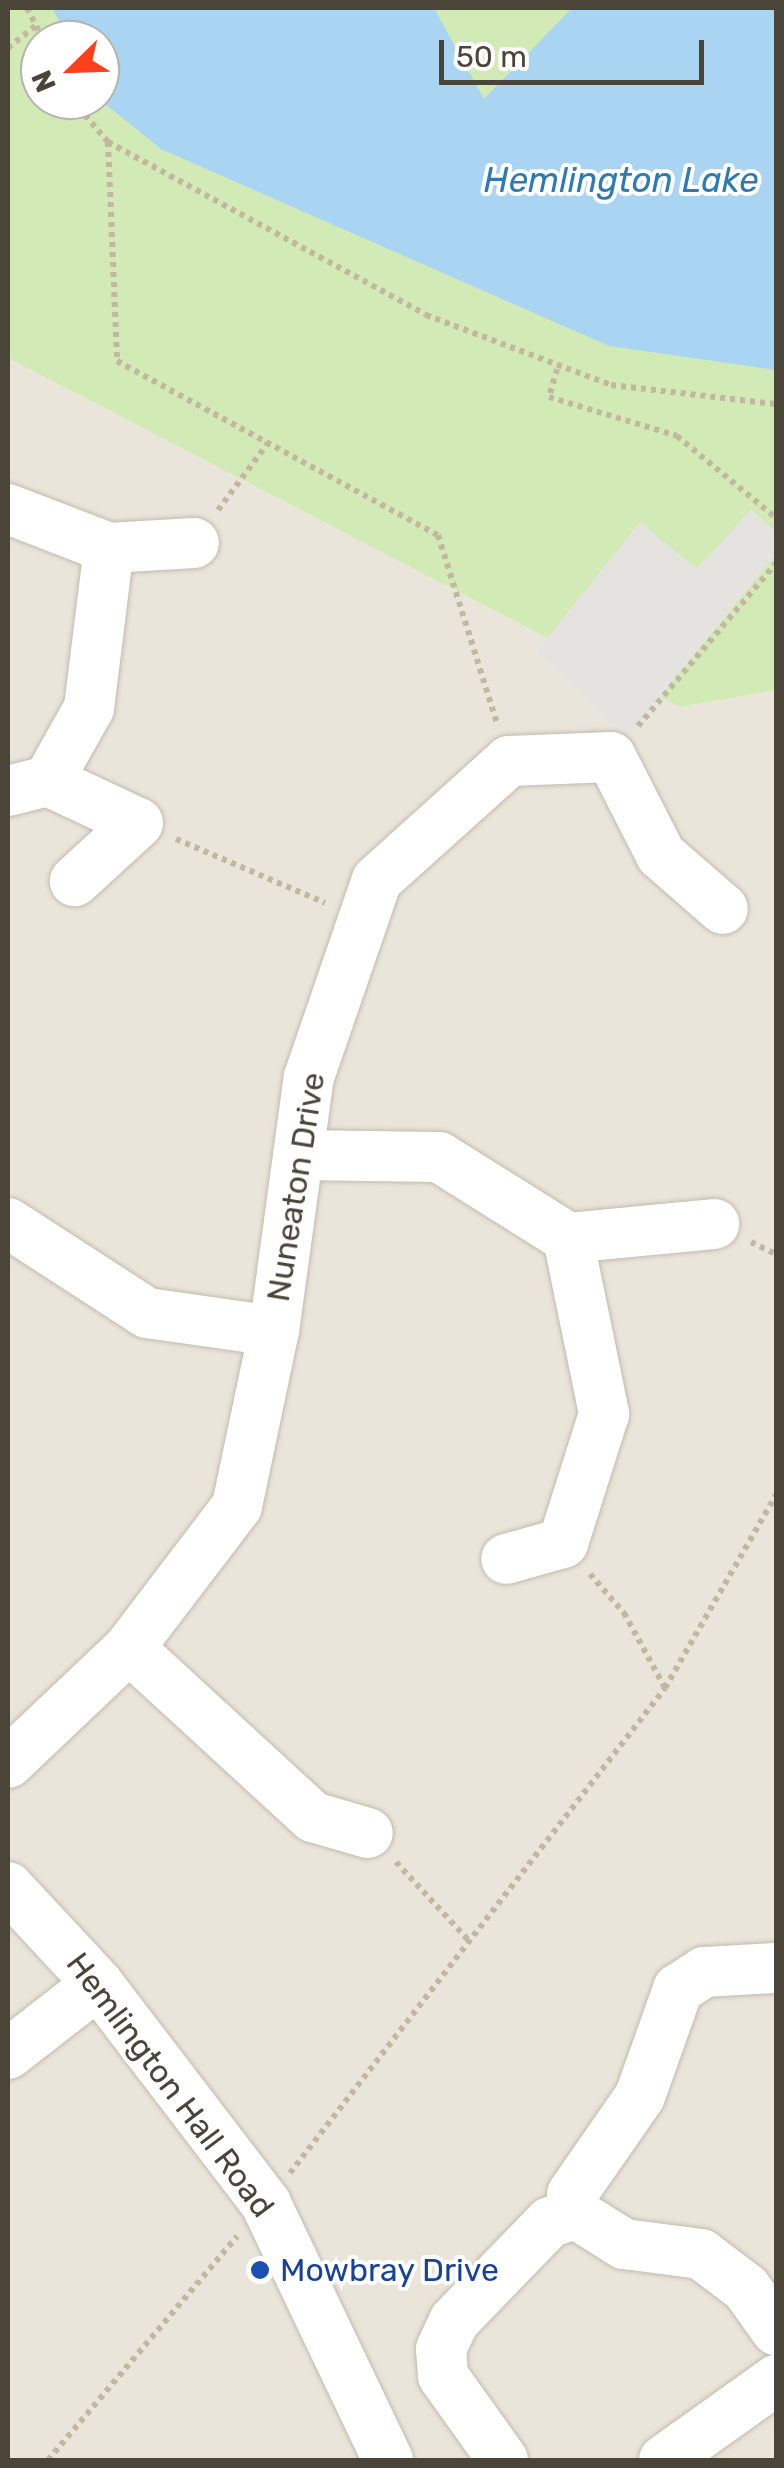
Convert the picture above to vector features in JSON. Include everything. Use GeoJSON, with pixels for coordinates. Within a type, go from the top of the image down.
{"type":"FeatureCollection","features":[{"type":"Feature","properties":{"kind":"street"},"geometry":{"type":"LineString","coordinates":[[8,509],[109,548],[194,543]]}},
{"type":"Feature","properties":{"kind":"street"},"geometry":{"type":"LineString","coordinates":[[75,881],[138,822],[28,786],[89,708],[109,548]]}},
{"type":"Feature","properties":{"kind":"street"},"geometry":{"type":"LineString","coordinates":[[509,760],[611,757],[661,856],[724,909]]}},
{"type":"Feature","properties":{"kind":"street","name":"Nuneaton Drive"},"geometry":{"type":"LineString","coordinates":[[8,1764],[130,1648],[237,1506],[274,1331],[309,1077],[377,880],[509,760]]}},
{"type":"Feature","properties":{"kind":"street"},"geometry":{"type":"LineString","coordinates":[[298,1155],[439,1157],[568,1238],[714,1224]]}},
{"type":"Feature","properties":{"kind":"street"},"geometry":{"type":"LineString","coordinates":[[8,1223],[147,1313],[274,1331]]}},
{"type":"Feature","properties":{"kind":"street"},"geometry":{"type":"LineString","coordinates":[[506,1560],[563,1543],[604,1414],[568,1238]]}},
{"type":"Feature","properties":{"kind":"street"},"geometry":{"type":"LineString","coordinates":[[130,1648],[313,1817],[368,1833]]}},
{"type":"Feature","properties":{"kind":"street","name":"Hemlington Hall Road"},"geometry":{"type":"LineString","coordinates":[[8,1887],[98,1984],[266,2204],[388,2460]]}},
{"type":"Feature","properties":{"kind":"street"},"geometry":{"type":"LineString","coordinates":[[773,2316],[700,2254],[624,2244],[576,2214],[572,2194],[640,2096],[678,1989],[704,1972],[776,1968]]}},
{"type":"Feature","properties":{"kind":"street"},"geometry":{"type":"LineString","coordinates":[[8,2054],[98,1984]]}},
{"type":"Feature","properties":{"kind":"street"},"geometry":{"type":"LineString","coordinates":[[503,2460],[443,2376],[441,2349],[454,2322],[550,2222],[576,2214]]}},
{"type":"Feature","properties":{"kind":"street"},"geometry":{"type":"LineString","coordinates":[[686,2454],[776,2380]]}},
{"type":"Feature","properties":{"kind":"path"},"geometry":{"type":"LineString","coordinates":[[89,120],[108,142],[426,316],[557,369],[611,385],[776,404]]}},
{"type":"Feature","properties":{"kind":"path"},"geometry":{"type":"LineString","coordinates":[[108,142],[117,361],[438,536],[509,760]]}},
{"type":"Feature","properties":{"kind":"path"},"geometry":{"type":"LineString","coordinates":[[557,369],[549,398],[677,436],[776,518]]}},
{"type":"Feature","properties":{"kind":"path"},"geometry":{"type":"LineString","coordinates":[[194,543],[268,443]]}},
{"type":"Feature","properties":{"kind":"path"},"geometry":{"type":"LineString","coordinates":[[611,757],[776,563]]}},
{"type":"Feature","properties":{"kind":"path"},"geometry":{"type":"LineString","coordinates":[[138,822],[364,919]]}},
{"type":"Feature","properties":{"kind":"path"},"geometry":{"type":"LineString","coordinates":[[48,2460],[266,2204],[665,1688],[776,1495]]}},
{"type":"Feature","properties":{"kind":"path"},"geometry":{"type":"LineString","coordinates":[[563,1543],[624,1613],[665,1688]]}},
{"type":"Feature","properties":{"kind":"path"},"geometry":{"type":"LineString","coordinates":[[368,1833],[470,1942]]}},
{"type":"Feature","properties":{"kind":"shaded area"},"geometry":{"type":"Polygon","coordinates":[[[8,358],[680,707],[776,690],[776,2460],[8,2460],[8,358]]]}},
{"type":"Feature","properties":{"kind":"shaded area"},"geometry":{"type":"Polygon","coordinates":[[[751,509],[776,532],[776,554],[626,739],[536,652],[640,522],[697,569],[751,509]]]}},
{"type":"Feature","properties":{"kind":"green space"},"geometry":{"type":"Polygon","coordinates":[[[8,8],[776,8],[776,690],[680,707],[8,358],[8,8]]]}},
{"type":"Feature","properties":{"kind":"water","name":"Hemlington Lake"},"geometry":{"type":"Polygon","coordinates":[[[52,8],[434,8],[484,99],[572,8],[776,8],[776,370],[609,346],[161,149],[120,116],[120,20],[59,20],[52,8]]]}},
{"type":"Feature","properties":{"kind":"place","name":"Mowbray Drive"},"geometry":{"type":"Point","coordinates":[260,2270]}}]}
